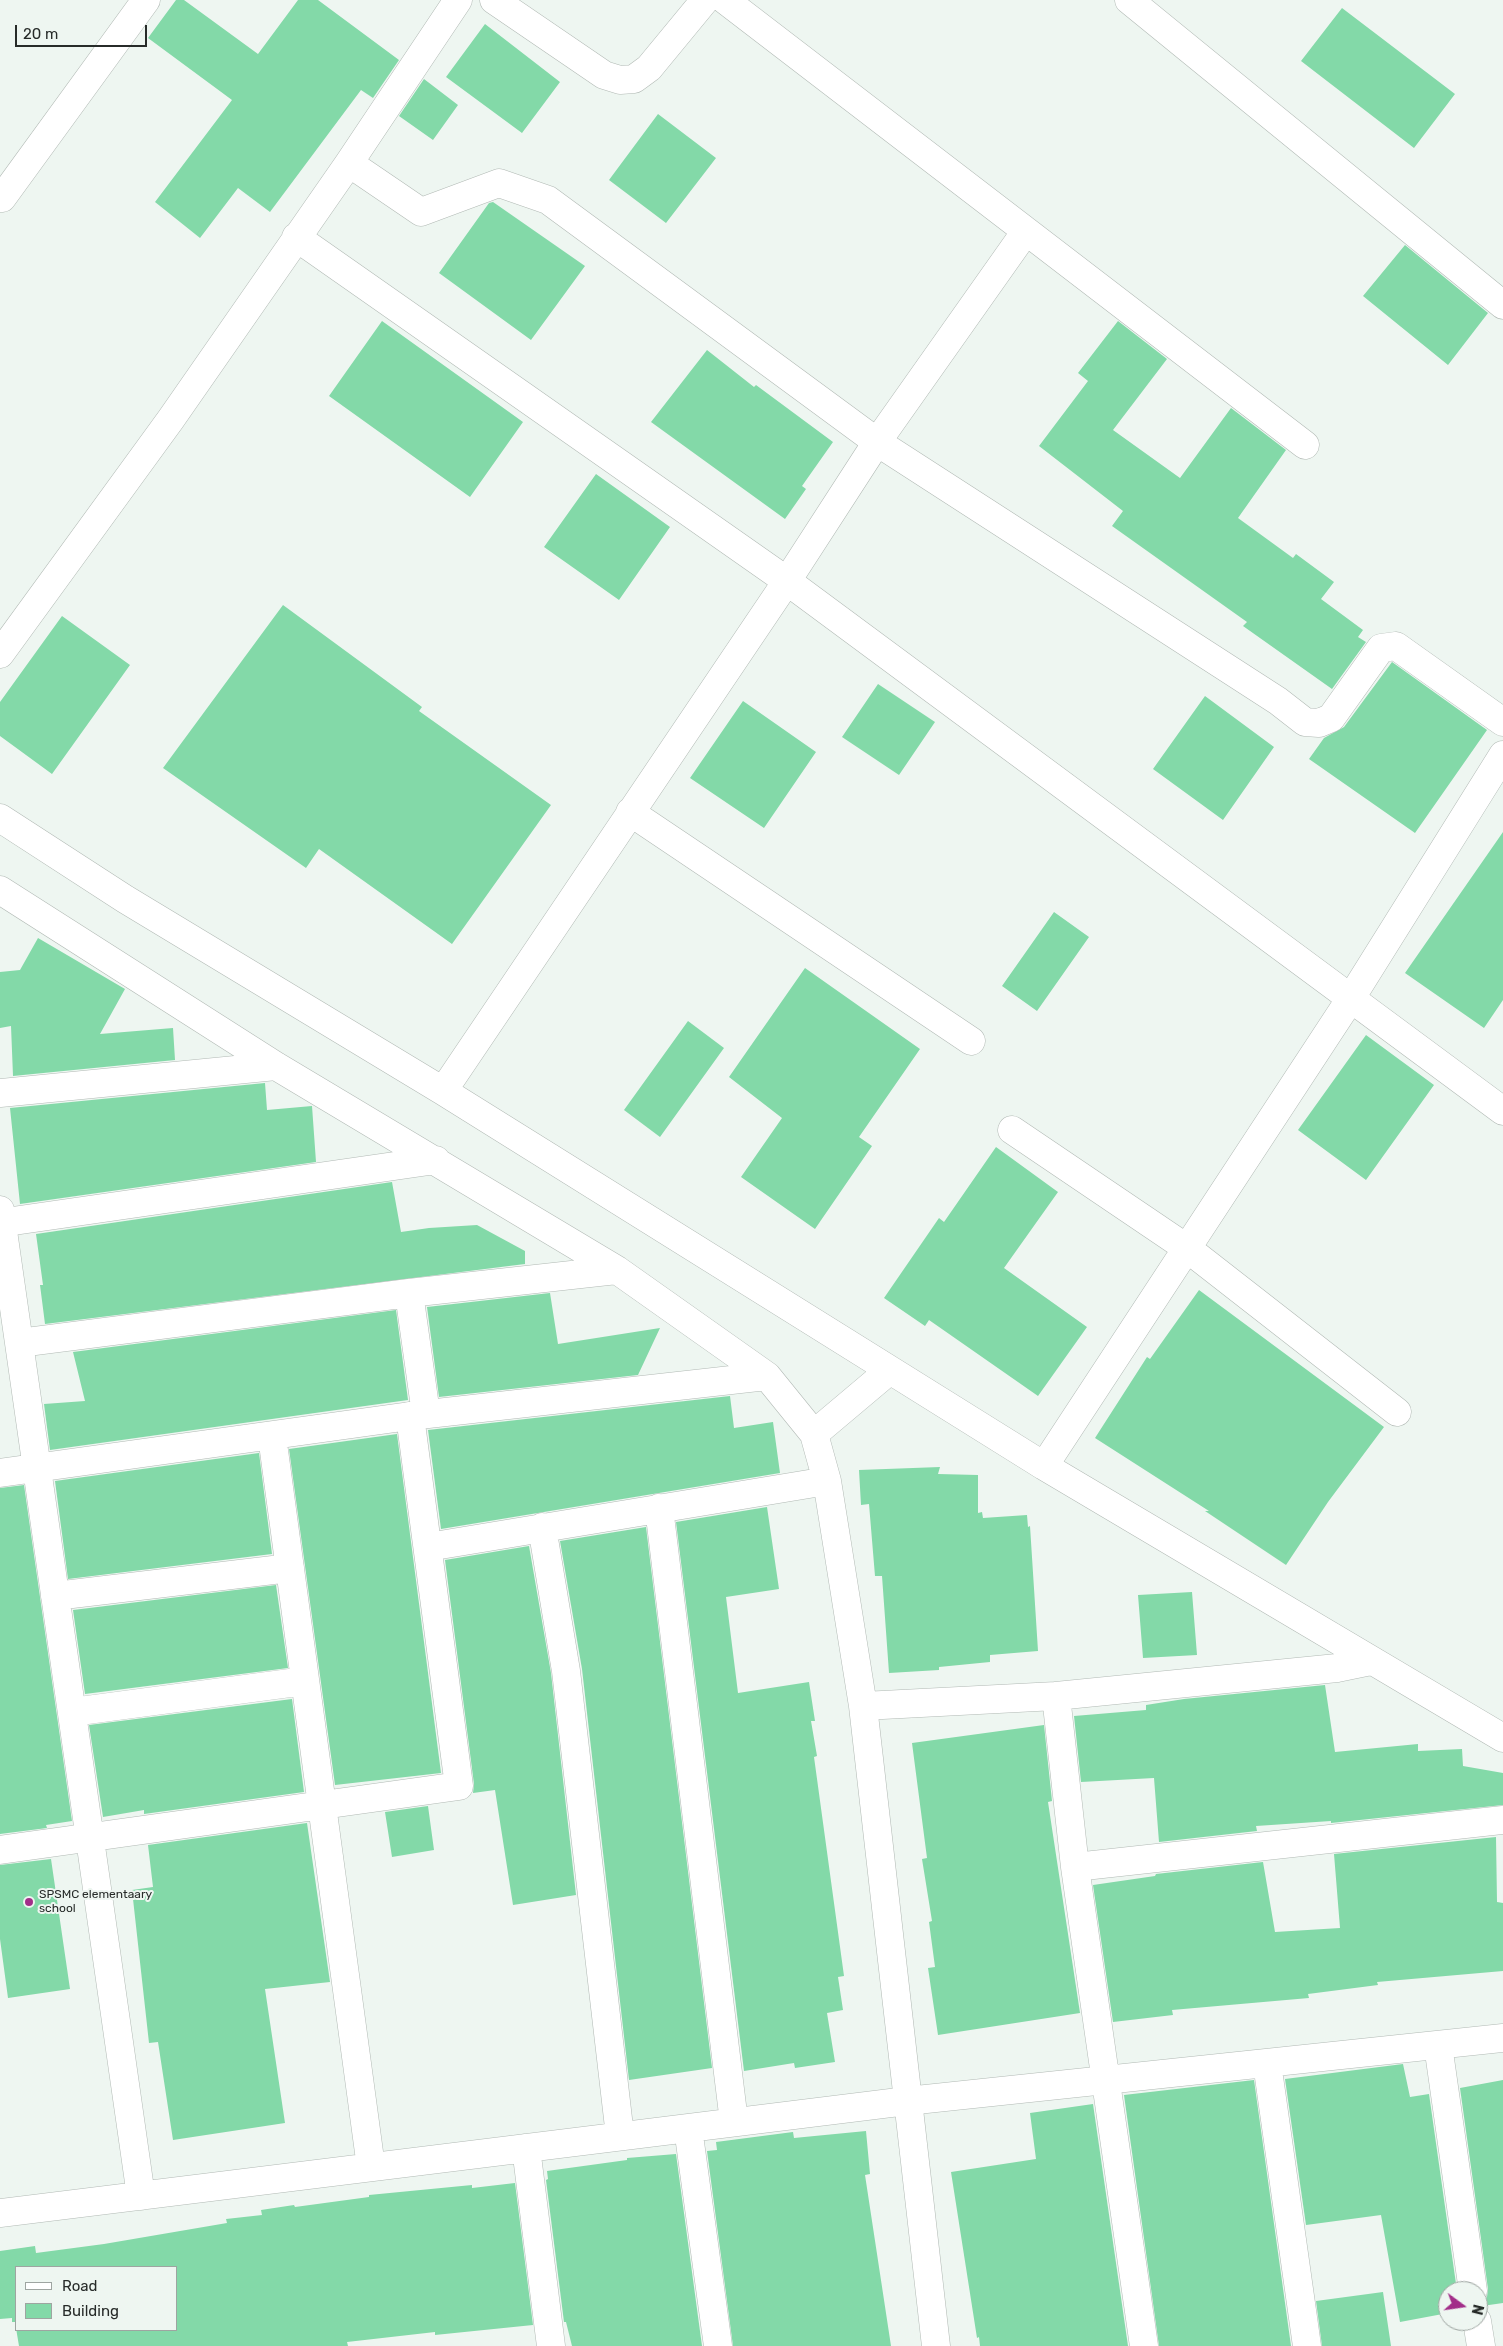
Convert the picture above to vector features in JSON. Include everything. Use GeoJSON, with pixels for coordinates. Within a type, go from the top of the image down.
{"type":"FeatureCollection","features":[{"type":"Feature","properties":{"kind":"street"},"geometry":{"type":"LineString","coordinates":[[2,198],[146,0]]}},
{"type":"Feature","properties":{"kind":"street"},"geometry":{"type":"LineString","coordinates":[[0,654],[171,419],[349,162],[458,0]]}},
{"type":"Feature","properties":{"kind":"street"},"geometry":{"type":"LineString","coordinates":[[494,0],[604,74],[620,80],[634,79],[649,68],[705,0]]}},
{"type":"Feature","properties":{"kind":"street"},"geometry":{"type":"LineString","coordinates":[[725,0],[1305,445]]}},
{"type":"Feature","properties":{"kind":"street"},"geometry":{"type":"LineString","coordinates":[[1129,0],[1503,305]]}},
{"type":"Feature","properties":{"kind":"street"},"geometry":{"type":"LineString","coordinates":[[349,162],[421,212],[499,183],[548,200],[877,442],[1270,695],[1305,722],[1319,723],[1331,718],[1381,648],[1396,646],[1503,722]]}},
{"type":"Feature","properties":{"kind":"street"},"geometry":{"type":"LineString","coordinates":[[443,1091],[787,580],[877,442],[1026,231]]}},
{"type":"Feature","properties":{"kind":"street"},"geometry":{"type":"LineString","coordinates":[[296,237],[787,580],[1503,1111]]}},
{"type":"Feature","properties":{"kind":"street"},"geometry":{"type":"LineString","coordinates":[[1044,1466],[1351,998],[1503,755]]}},
{"type":"Feature","properties":{"kind":"street"},"geometry":{"type":"LineString","coordinates":[[630,812],[971,1041]]}},
{"type":"Feature","properties":{"kind":"street"},"geometry":{"type":"LineString","coordinates":[[0,818],[125,899],[443,1091],[1044,1466],[1503,1738]]}},
{"type":"Feature","properties":{"kind":"street"},"geometry":{"type":"LineString","coordinates":[[0,890],[276,1066],[617,1270],[767,1376],[814,1434],[827,1481],[863,1706],[936,2346]]}},
{"type":"Feature","properties":{"kind":"street"},"geometry":{"type":"LineString","coordinates":[[0,1093],[276,1066]]}},
{"type":"Feature","properties":{"kind":"street"},"geometry":{"type":"LineString","coordinates":[[1012,1130],[1188,1249],[1397,1412]]}},
{"type":"Feature","properties":{"kind":"street"},"geometry":{"type":"LineString","coordinates":[[141,2196],[1,1219],[436,1160]]}},
{"type":"Feature","properties":{"kind":"street"},"geometry":{"type":"LineString","coordinates":[[19,1343],[409,1293],[617,1270]]}},
{"type":"Feature","properties":{"kind":"street"},"geometry":{"type":"LineString","coordinates":[[0,1850],[459,1786],[428,1547],[409,1293]]}},
{"type":"Feature","properties":{"kind":"street"},"geometry":{"type":"LineString","coordinates":[[814,1434],[890,1370]]}},
{"type":"Feature","properties":{"kind":"street"},"geometry":{"type":"LineString","coordinates":[[0,1473],[418,1415],[767,1376]]}},
{"type":"Feature","properties":{"kind":"street"},"geometry":{"type":"LineString","coordinates":[[272,1436],[371,2167]]}},
{"type":"Feature","properties":{"kind":"street"},"geometry":{"type":"LineString","coordinates":[[428,1547],[827,1481]]}},
{"type":"Feature","properties":{"kind":"street"},"geometry":{"type":"LineString","coordinates":[[659,1508],[734,2122]]}},
{"type":"Feature","properties":{"kind":"street"},"geometry":{"type":"LineString","coordinates":[[542,1528],[566,1671],[620,2136]]}},
{"type":"Feature","properties":{"kind":"street"},"geometry":{"type":"LineString","coordinates":[[55,1596],[290,1568]]}},
{"type":"Feature","properties":{"kind":"street"},"geometry":{"type":"LineString","coordinates":[[863,1706],[1056,1696],[1337,1668],[1371,1661]]}},
{"type":"Feature","properties":{"kind":"street"},"geometry":{"type":"LineString","coordinates":[[72,1712],[305,1681]]}},
{"type":"Feature","properties":{"kind":"street"},"geometry":{"type":"LineString","coordinates":[[1056,1696],[1075,1868],[1144,2346]]}},
{"type":"Feature","properties":{"kind":"street"},"geometry":{"type":"LineString","coordinates":[[1075,1868],[1503,1820]]}},
{"type":"Feature","properties":{"kind":"street"},"geometry":{"type":"LineString","coordinates":[[0,2213],[907,2101],[1503,2038]]}},
{"type":"Feature","properties":{"kind":"street"},"geometry":{"type":"LineString","coordinates":[[1438,2045],[1472,2281]]}},
{"type":"Feature","properties":{"kind":"street"},"geometry":{"type":"LineString","coordinates":[[1267,2063],[1307,2346]]}},
{"type":"Feature","properties":{"kind":"street"},"geometry":{"type":"LineString","coordinates":[[688,2128],[718,2346]]}},
{"type":"Feature","properties":{"kind":"street"},"geometry":{"type":"LineString","coordinates":[[526,2148],[551,2346]]}},
{"type":"Feature","properties":{"kind":"street"},"geometry":{"type":"LineString","coordinates":[[1479,2331],[1481,2346]]}},
{"type":"Feature","properties":{"kind":"building"},"geometry":{"type":"Polygon","coordinates":[[[176,0],[184,0],[258,54],[298,0],[318,0],[399,60],[373,98],[361,90],[270,212],[238,188],[200,238],[155,202],[232,100],[148,38],[176,0]]]}},
{"type":"Feature","properties":{"kind":"building"},"geometry":{"type":"Polygon","coordinates":[[[1342,8],[1455,94],[1414,148],[1301,61],[1342,8]]]}},
{"type":"Feature","properties":{"kind":"building"},"geometry":{"type":"Polygon","coordinates":[[[485,24],[560,82],[522,133],[446,77],[485,24]]]}},
{"type":"Feature","properties":{"kind":"building"},"geometry":{"type":"Polygon","coordinates":[[[424,79],[458,105],[433,140],[399,116],[424,79]]]}},
{"type":"Feature","properties":{"kind":"building"},"geometry":{"type":"Polygon","coordinates":[[[658,114],[716,158],[666,223],[609,180],[658,114]]]}},
{"type":"Feature","properties":{"kind":"building"},"geometry":{"type":"Polygon","coordinates":[[[493,202],[585,266],[531,340],[439,273],[489,203],[493,202]]]}},
{"type":"Feature","properties":{"kind":"building"},"geometry":{"type":"Polygon","coordinates":[[[1405,245],[1488,313],[1448,365],[1363,296],[1405,245]]]}},
{"type":"Feature","properties":{"kind":"building"},"geometry":{"type":"Polygon","coordinates":[[[382,321],[523,422],[470,497],[329,396],[382,321]]]}},
{"type":"Feature","properties":{"kind":"building"},"geometry":{"type":"Polygon","coordinates":[[[1118,321],[1167,359],[1113,430],[1180,478],[1231,408],[1286,450],[1238,518],[1293,558],[1296,554],[1334,582],[1321,599],[1363,630],[1358,637],[1366,642],[1332,689],[1243,626],[1247,622],[1112,526],[1123,511],[1039,446],[1088,381],[1078,373],[1118,321]]]}},
{"type":"Feature","properties":{"kind":"building"},"geometry":{"type":"Polygon","coordinates":[[[707,350],[754,387],[756,385],[833,442],[802,486],[806,489],[785,519],[651,422],[707,350]]]}},
{"type":"Feature","properties":{"kind":"building"},"geometry":{"type":"Polygon","coordinates":[[[596,474],[670,527],[619,600],[544,547],[596,474]]]}},
{"type":"Feature","properties":{"kind":"building"},"geometry":{"type":"Polygon","coordinates":[[[283,605],[422,707],[419,711],[551,805],[452,944],[319,849],[306,868],[163,768],[283,605]]]}},
{"type":"Feature","properties":{"kind":"building"},"geometry":{"type":"Polygon","coordinates":[[[62,616],[130,665],[52,774],[0,736],[0,702],[62,616]]]}},
{"type":"Feature","properties":{"kind":"building"},"geometry":{"type":"Polygon","coordinates":[[[1392,662],[1487,730],[1415,833],[1309,759],[1324,738],[1344,727],[1392,662]]]}},
{"type":"Feature","properties":{"kind":"building"},"geometry":{"type":"Polygon","coordinates":[[[878,684],[935,722],[899,775],[842,737],[878,684]]]}},
{"type":"Feature","properties":{"kind":"building"},"geometry":{"type":"Polygon","coordinates":[[[1205,696],[1274,747],[1223,820],[1153,769],[1205,696]]]}},
{"type":"Feature","properties":{"kind":"building"},"geometry":{"type":"Polygon","coordinates":[[[743,701],[816,752],[764,828],[690,778],[743,701]]]}},
{"type":"Feature","properties":{"kind":"building"},"geometry":{"type":"Polygon","coordinates":[[[1503,832],[1503,1000],[1484,1028],[1405,973],[1503,832]]]}},
{"type":"Feature","properties":{"kind":"building"},"geometry":{"type":"Polygon","coordinates":[[[1054,912],[1089,937],[1037,1011],[1002,986],[1054,912]]]}},
{"type":"Feature","properties":{"kind":"building"},"geometry":{"type":"Polygon","coordinates":[[[38,938],[125,989],[100,1034],[173,1028],[175,1060],[13,1076],[11,1026],[0,1028],[0,972],[20,970],[38,938]]]}},
{"type":"Feature","properties":{"kind":"building"},"geometry":{"type":"Polygon","coordinates":[[[805,968],[920,1049],[859,1137],[872,1146],[815,1229],[741,1177],[782,1118],[729,1077],[805,968]]]}},
{"type":"Feature","properties":{"kind":"building"},"geometry":{"type":"Polygon","coordinates":[[[688,1021],[724,1048],[660,1137],[624,1110],[688,1021]]]}},
{"type":"Feature","properties":{"kind":"building"},"geometry":{"type":"Polygon","coordinates":[[[1366,1035],[1434,1085],[1366,1180],[1298,1130],[1366,1035]]]}},
{"type":"Feature","properties":{"kind":"building"},"geometry":{"type":"Polygon","coordinates":[[[265,1083],[267,1110],[312,1106],[316,1162],[20,1204],[10,1108],[265,1083]]]}},
{"type":"Feature","properties":{"kind":"building"},"geometry":{"type":"Polygon","coordinates":[[[996,1147],[1058,1192],[1004,1268],[1087,1327],[1038,1396],[929,1320],[925,1326],[884,1298],[939,1218],[944,1222],[996,1147]]]}},
{"type":"Feature","properties":{"kind":"building"},"geometry":{"type":"Polygon","coordinates":[[[392,1182],[401,1232],[477,1225],[525,1251],[525,1264],[45,1324],[40,1285],[43,1285],[36,1234],[392,1182]]]}},
{"type":"Feature","properties":{"kind":"building"},"geometry":{"type":"Polygon","coordinates":[[[1199,1290],[1384,1427],[1328,1502],[1286,1565],[1205,1511],[1209,1511],[1095,1438],[1147,1357],[1150,1359],[1199,1290]]]}},
{"type":"Feature","properties":{"kind":"building"},"geometry":{"type":"Polygon","coordinates":[[[550,1293],[558,1344],[660,1328],[638,1375],[439,1397],[427,1307],[550,1293]]]}},
{"type":"Feature","properties":{"kind":"building"},"geometry":{"type":"Polygon","coordinates":[[[396,1310],[408,1400],[50,1450],[44,1404],[85,1401],[73,1352],[396,1310]]]}},
{"type":"Feature","properties":{"kind":"building"},"geometry":{"type":"Polygon","coordinates":[[[730,1396],[734,1428],[773,1422],[780,1473],[441,1529],[428,1430],[730,1396]]]}},
{"type":"Feature","properties":{"kind":"building"},"geometry":{"type":"Polygon","coordinates":[[[397,1434],[441,1773],[335,1785],[289,1449],[397,1434]]]}},
{"type":"Feature","properties":{"kind":"building"},"geometry":{"type":"Polygon","coordinates":[[[259,1453],[272,1554],[68,1579],[55,1481],[259,1453]]]}},
{"type":"Feature","properties":{"kind":"building"},"geometry":{"type":"Polygon","coordinates":[[[940,1467],[938,1474],[978,1475],[978,1513],[982,1512],[983,1518],[1027,1515],[1028,1527],[1030,1526],[1038,1651],[990,1655],[990,1662],[939,1667],[939,1670],[889,1673],[882,1576],[875,1576],[869,1504],[861,1505],[859,1470],[940,1467]]]}},
{"type":"Feature","properties":{"kind":"building"},"geometry":{"type":"Polygon","coordinates":[[[24,1485],[72,1821],[46,1825],[47,1828],[0,1834],[0,1488],[24,1485]]]}},
{"type":"Feature","properties":{"kind":"building"},"geometry":{"type":"Polygon","coordinates":[[[767,1507],[779,1589],[726,1597],[738,1693],[809,1682],[815,1721],[811,1721],[817,1756],[814,1757],[844,1976],[838,1977],[843,2010],[827,2013],[835,2062],[795,2068],[794,2063],[744,2071],[676,1522],[767,1507]]]}},
{"type":"Feature","properties":{"kind":"building"},"geometry":{"type":"Polygon","coordinates":[[[646,1527],[712,2068],[629,2080],[582,1669],[560,1541],[646,1527]]]}},
{"type":"Feature","properties":{"kind":"building"},"geometry":{"type":"Polygon","coordinates":[[[529,1546],[551,1673],[576,1895],[513,1905],[495,1790],[473,1793],[474,1784],[445,1560],[529,1546]]]}},
{"type":"Feature","properties":{"kind":"building"},"geometry":{"type":"Polygon","coordinates":[[[276,1585],[288,1668],[85,1694],[73,1610],[276,1585]]]}},
{"type":"Feature","properties":{"kind":"building"},"geometry":{"type":"Polygon","coordinates":[[[1192,1592],[1197,1655],[1143,1658],[1138,1595],[1192,1592]]]}},
{"type":"Feature","properties":{"kind":"building"},"geometry":{"type":"Polygon","coordinates":[[[1325,1685],[1335,1752],[1418,1744],[1418,1751],[1462,1749],[1463,1766],[1503,1773],[1503,1805],[1331,1823],[1331,1821],[1256,1826],[1257,1831],[1159,1842],[1154,1778],[1081,1782],[1074,1716],[1146,1710],[1146,1705],[1184,1699],[1325,1685]]]}},
{"type":"Feature","properties":{"kind":"building"},"geometry":{"type":"Polygon","coordinates":[[[292,1699],[304,1792],[144,1814],[144,1810],[103,1817],[89,1725],[292,1699]]]}},
{"type":"Feature","properties":{"kind":"building"},"geometry":{"type":"Polygon","coordinates":[[[1044,1725],[1052,1801],[1048,1802],[1080,2013],[938,2035],[928,1968],[935,1967],[929,1922],[932,1921],[922,1859],[927,1858],[912,1743],[1044,1725]]]}},
{"type":"Feature","properties":{"kind":"building"},"geometry":{"type":"Polygon","coordinates":[[[428,1806],[434,1850],[392,1857],[385,1812],[428,1806]]]}},
{"type":"Feature","properties":{"kind":"building"},"geometry":{"type":"Polygon","coordinates":[[[307,1823],[330,1982],[265,1989],[285,2123],[173,2140],[158,2042],[149,2043],[132,1890],[153,1887],[148,1845],[307,1823]]]}},
{"type":"Feature","properties":{"kind":"building"},"geometry":{"type":"Polygon","coordinates":[[[1496,1837],[1497,1902],[1503,1903],[1503,1971],[1377,1982],[1378,1985],[1308,1994],[1309,1998],[1172,2010],[1173,2015],[1113,2022],[1093,1885],[1155,1876],[1156,1874],[1263,1862],[1275,1932],[1340,1928],[1334,1854],[1496,1837]]]}},
{"type":"Feature","properties":{"kind":"building","name":"SPSMC elementaary school"},"geometry":{"type":"Polygon","coordinates":[[[51,1859],[70,1989],[8,1998],[0,1939],[0,1865],[51,1859]]]}},
{"type":"Feature","properties":{"kind":"building"},"geometry":{"type":"Polygon","coordinates":[[[1403,2064],[1410,2097],[1429,2094],[1456,2281],[1438,2281],[1438,2315],[1400,2322],[1381,2215],[1306,2225],[1285,2079],[1403,2064]]]}},
{"type":"Feature","properties":{"kind":"building"},"geometry":{"type":"Polygon","coordinates":[[[1254,2080],[1291,2346],[1159,2346],[1124,2095],[1254,2080]]]}},
{"type":"Feature","properties":{"kind":"building"},"geometry":{"type":"Polygon","coordinates":[[[1503,2080],[1503,2303],[1488,2305],[1488,2281],[1460,2088],[1503,2080]]]}},
{"type":"Feature","properties":{"kind":"building"},"geometry":{"type":"Polygon","coordinates":[[[1093,2104],[1128,2346],[980,2346],[979,2337],[977,2338],[951,2172],[1036,2159],[1030,2113],[1093,2104]]]}},
{"type":"Feature","properties":{"kind":"building"},"geometry":{"type":"Polygon","coordinates":[[[866,2131],[870,2174],[865,2175],[891,2346],[733,2346],[707,2151],[717,2150],[716,2142],[793,2132],[794,2138],[866,2131]]]}},
{"type":"Feature","properties":{"kind":"building"},"geometry":{"type":"Polygon","coordinates":[[[676,2154],[702,2346],[572,2346],[566,2322],[564,2322],[546,2180],[548,2179],[547,2171],[627,2160],[627,2158],[676,2154]]]}},
{"type":"Feature","properties":{"kind":"building"},"geometry":{"type":"Polygon","coordinates":[[[515,2183],[533,2325],[435,2335],[435,2332],[347,2342],[348,2346],[19,2346],[16,2331],[178,2331],[178,2266],[15,2266],[15,2322],[12,2322],[12,2318],[0,2319],[0,2251],[35,2246],[36,2253],[104,2244],[227,2223],[226,2219],[262,2215],[261,2210],[369,2197],[369,2195],[472,2185],[472,2188],[515,2183]]]}},
{"type":"Feature","properties":{"kind":"building"},"geometry":{"type":"Polygon","coordinates":[[[1383,2292],[1391,2346],[1322,2346],[1316,2301],[1383,2292]]]}},
{"type":"Feature","properties":{"kind":"place","name":"SPSMC elementaary school"},"geometry":{"type":"Point","coordinates":[29,1902]}}]}
